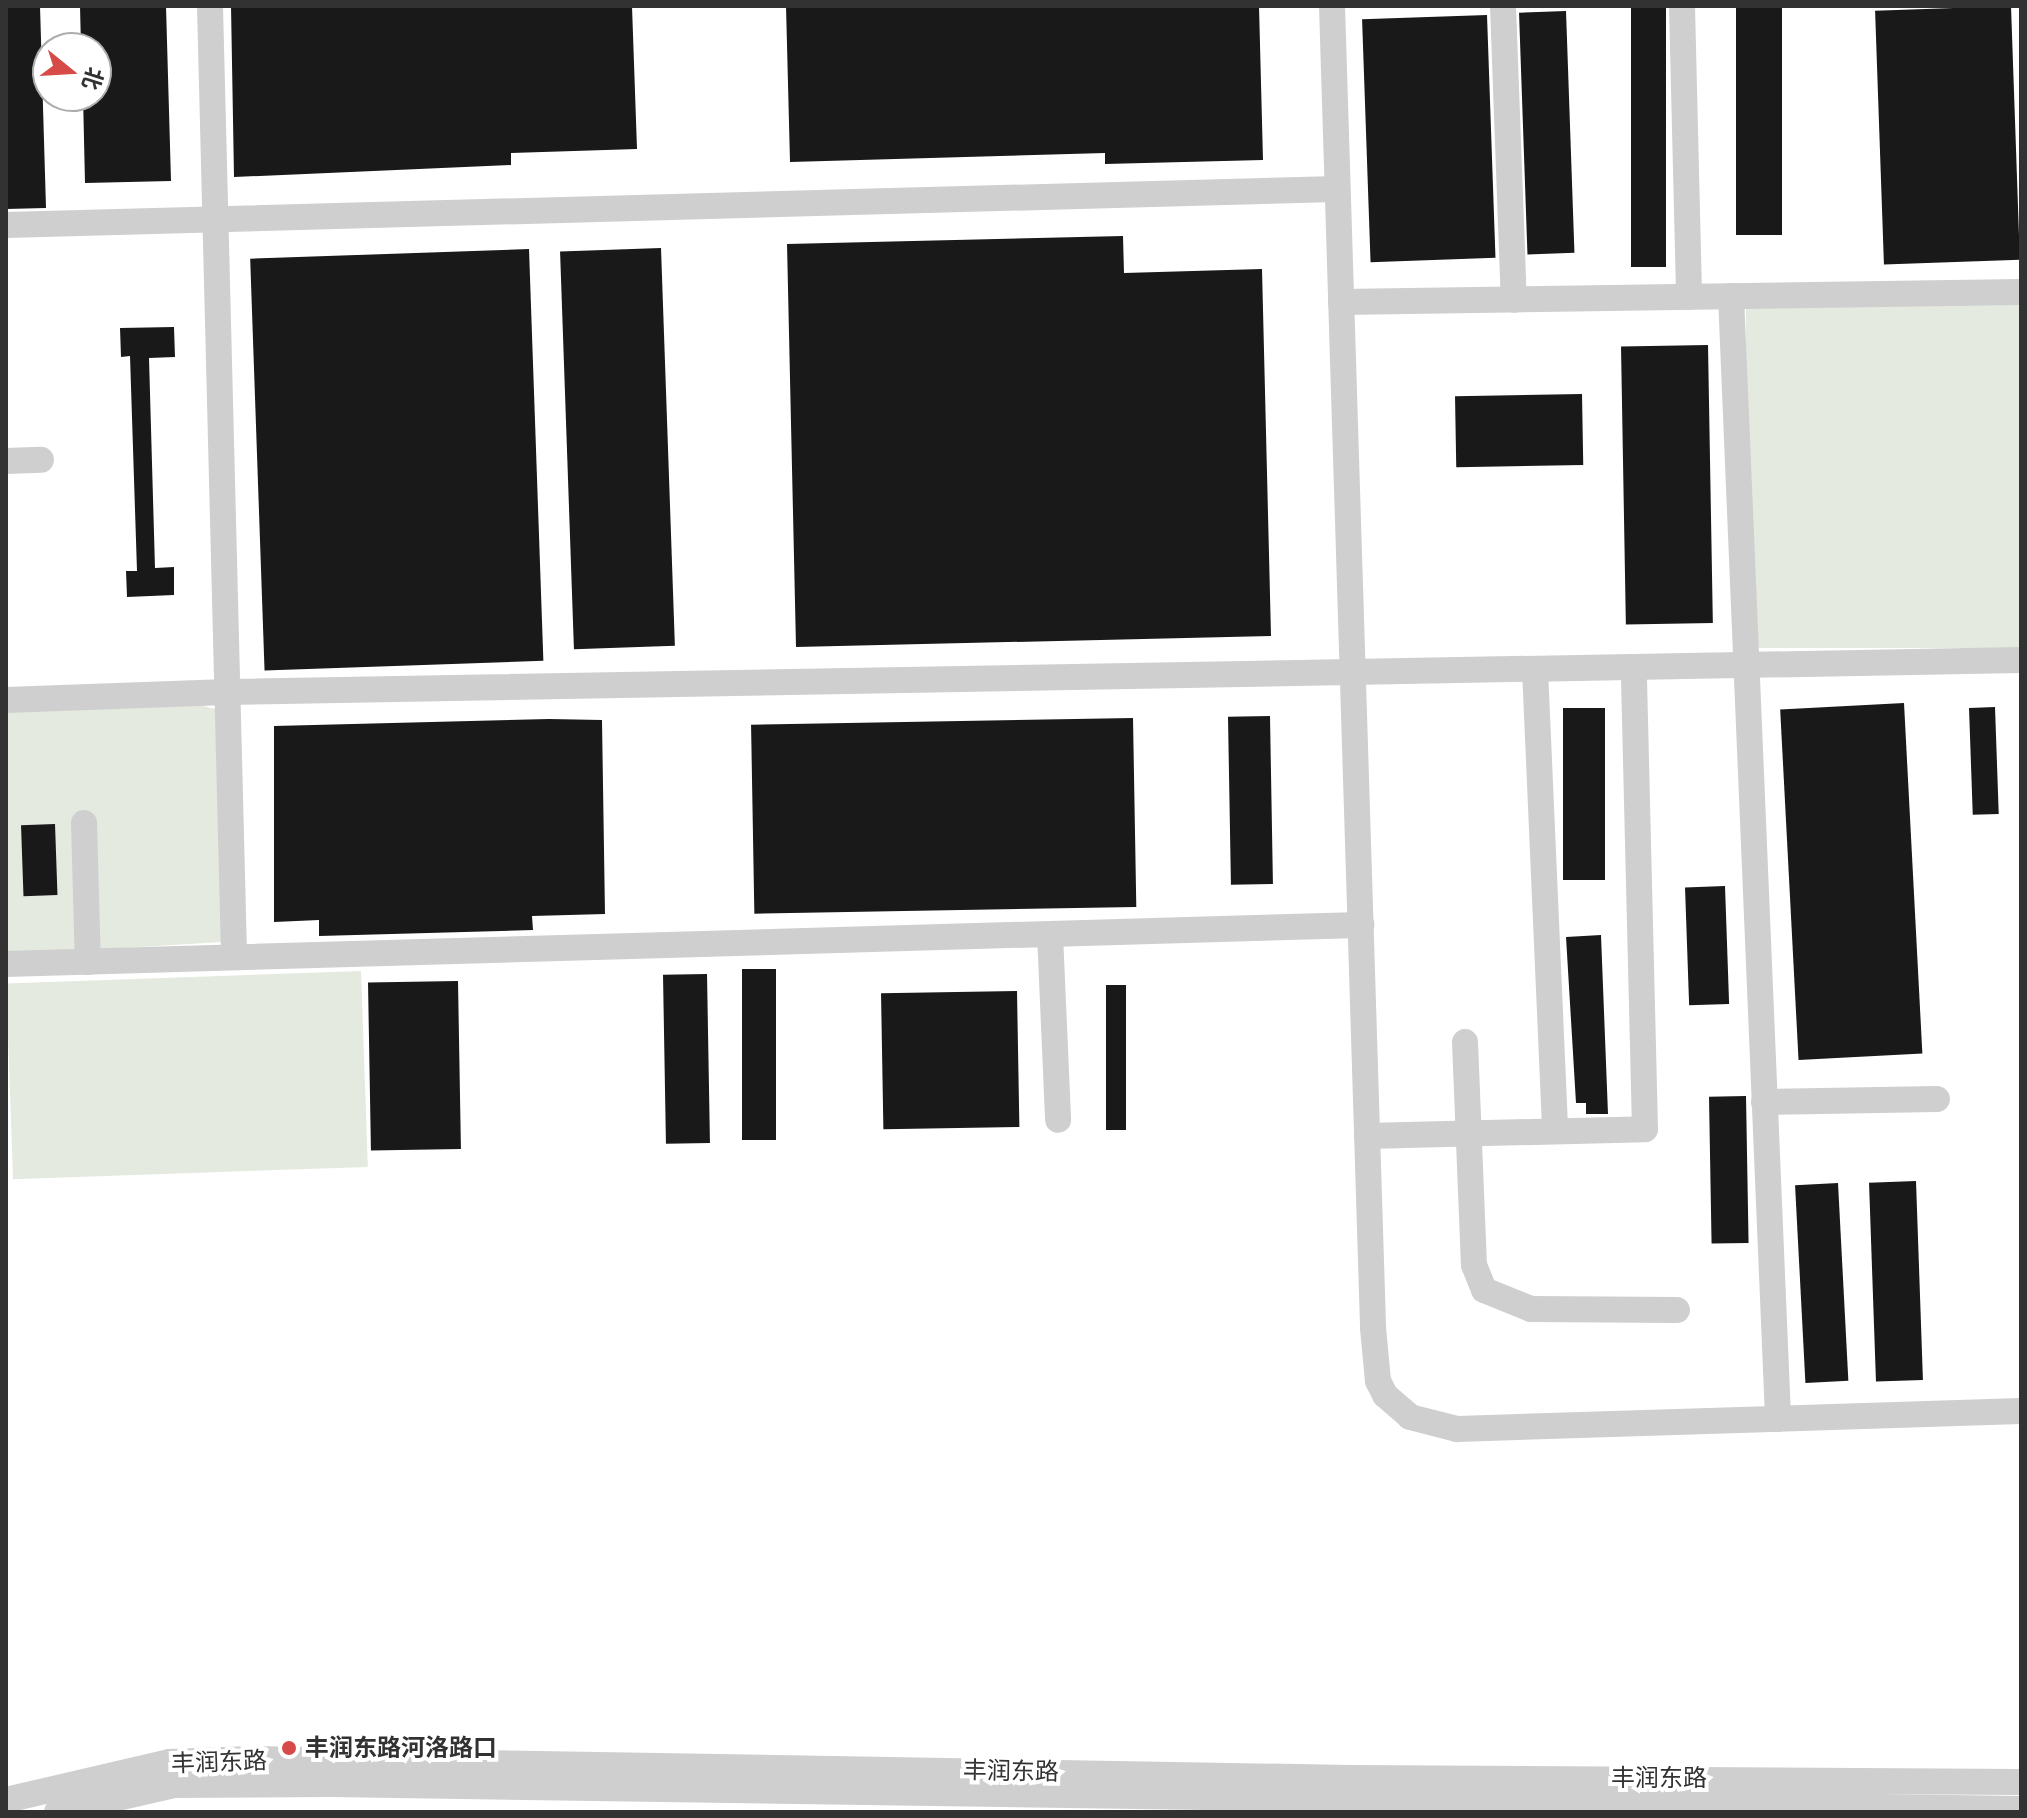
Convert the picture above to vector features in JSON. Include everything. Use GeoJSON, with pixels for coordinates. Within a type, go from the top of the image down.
{"type":"FeatureCollection","features":[{"type":"Feature","properties":{"kind":"street"},"geometry":{"type":"LineString","coordinates":[[210,6],[234,957]]}},
{"type":"Feature","properties":{"kind":"street"},"geometry":{"type":"LineString","coordinates":[[1332,6],[1367,1136],[1378,1381],[1385,1395],[1410,1417],[1457,1429],[2021,1411]]}},
{"type":"Feature","properties":{"kind":"street"},"geometry":{"type":"LineString","coordinates":[[1503,6],[1514,300]]}},
{"type":"Feature","properties":{"kind":"street"},"geometry":{"type":"LineString","coordinates":[[1682,6],[1689,297]]}},
{"type":"Feature","properties":{"kind":"street"},"geometry":{"type":"LineString","coordinates":[[6,225],[215,222],[1337,189]]}},
{"type":"Feature","properties":{"kind":"street"},"geometry":{"type":"LineString","coordinates":[[1341,302],[2021,292]]}},
{"type":"Feature","properties":{"kind":"street"},"geometry":{"type":"LineString","coordinates":[[1731,296],[1778,1419]]}},
{"type":"Feature","properties":{"kind":"street"},"geometry":{"type":"LineString","coordinates":[[6,461],[41,460]]}},
{"type":"Feature","properties":{"kind":"street"},"geometry":{"type":"LineString","coordinates":[[6,700],[227,692],[2021,660]]}},
{"type":"Feature","properties":{"kind":"street"},"geometry":{"type":"LineString","coordinates":[[1367,1136],[1645,1129],[1634,667]]}},
{"type":"Feature","properties":{"kind":"street"},"geometry":{"type":"LineString","coordinates":[[1535,669],[1555,1131]]}},
{"type":"Feature","properties":{"kind":"street"},"geometry":{"type":"LineString","coordinates":[[84,823],[88,962]]}},
{"type":"Feature","properties":{"kind":"street"},"geometry":{"type":"LineString","coordinates":[[6,964],[1361,925]]}},
{"type":"Feature","properties":{"kind":"street"},"geometry":{"type":"LineString","coordinates":[[1050,934],[1058,1120]]}},
{"type":"Feature","properties":{"kind":"street"},"geometry":{"type":"LineString","coordinates":[[1465,1042],[1474,1265],[1484,1290],[1531,1309],[1677,1310]]}},
{"type":"Feature","properties":{"kind":"street"},"geometry":{"type":"LineString","coordinates":[[1764,1102],[1937,1099]]}},
{"type":"Feature","properties":{"kind":"street","name":"丰润东路"},"geometry":{"type":"LineString","coordinates":[[6,1800],[169,1762],[251,1759],[1359,1797],[2021,1782]]}},
{"type":"Feature","properties":{"kind":"street","name":"丰润东路"},"geometry":{"type":"LineString","coordinates":[[57,1812],[174,1785],[331,1784],[2021,1809]]}},
{"type":"Feature","properties":{"kind":"shaded area"},"geometry":{"type":"Polygon","coordinates":[[[1746,304],[2021,304],[2021,648],[1746,648],[1746,304]]]}},
{"type":"Feature","properties":{"kind":"shaded area"},"geometry":{"type":"Polygon","coordinates":[[[196,704],[215,709],[222,942],[6,955],[6,712],[196,704]]]}},
{"type":"Feature","properties":{"kind":"shaded area"},"geometry":{"type":"Polygon","coordinates":[[[361,971],[368,1167],[13,1179],[6,983],[361,971]]]}},
{"type":"Feature","properties":{"kind":"building"},"geometry":{"type":"Polygon","coordinates":[[[6,6],[40,6],[41,32],[32,32],[32,112],[43,112],[46,208],[6,209],[6,6]]]}},
{"type":"Feature","properties":{"kind":"building"},"geometry":{"type":"Polygon","coordinates":[[[80,6],[166,6],[171,181],[85,183],[83,112],[112,112],[112,32],[81,32],[80,6]]]}},
{"type":"Feature","properties":{"kind":"building"},"geometry":{"type":"Polygon","coordinates":[[[231,6],[632,6],[637,149],[511,153],[511,165],[234,177],[231,6]]]}},
{"type":"Feature","properties":{"kind":"building"},"geometry":{"type":"Polygon","coordinates":[[[786,6],[1259,6],[1263,160],[1105,164],[1105,153],[790,162],[786,6]]]}},
{"type":"Feature","properties":{"kind":"building"},"geometry":{"type":"Polygon","coordinates":[[[1631,6],[1666,6],[1666,267],[1631,267],[1631,6]]]}},
{"type":"Feature","properties":{"kind":"building"},"geometry":{"type":"Polygon","coordinates":[[[1736,6],[1782,6],[1782,235],[1736,235],[1736,6]]]}},
{"type":"Feature","properties":{"kind":"building"},"geometry":{"type":"Polygon","coordinates":[[[2011,6],[2020,260],[1884,265],[1875,11],[2011,6]]]}},
{"type":"Feature","properties":{"kind":"building"},"geometry":{"type":"Polygon","coordinates":[[[1566,11],[1574,253],[1527,254],[1519,13],[1566,11]]]}},
{"type":"Feature","properties":{"kind":"building"},"geometry":{"type":"Polygon","coordinates":[[[1487,15],[1495,258],[1371,262],[1362,19],[1487,15]]]}},
{"type":"Feature","properties":{"kind":"building"},"geometry":{"type":"Polygon","coordinates":[[[1123,236],[1124,273],[1262,269],[1271,636],[796,647],[787,244],[1123,236]]]}},
{"type":"Feature","properties":{"kind":"building"},"geometry":{"type":"Polygon","coordinates":[[[661,248],[675,646],[574,649],[560,252],[661,248]]]}},
{"type":"Feature","properties":{"kind":"building"},"geometry":{"type":"Polygon","coordinates":[[[529,249],[543,661],[265,670],[250,259],[529,249]]]}},
{"type":"Feature","properties":{"kind":"building"},"geometry":{"type":"Polygon","coordinates":[[[174,327],[175,357],[149,358],[155,568],[174,567],[174,595],[127,597],[126,571],[137,571],[130,356],[121,357],[120,328],[174,327]]]}},
{"type":"Feature","properties":{"kind":"building"},"geometry":{"type":"Polygon","coordinates":[[[1708,345],[1713,623],[1626,624],[1621,347],[1708,345]]]}},
{"type":"Feature","properties":{"kind":"building"},"geometry":{"type":"Polygon","coordinates":[[[1582,394],[1583,465],[1456,467],[1455,396],[1582,394]]]}},
{"type":"Feature","properties":{"kind":"building"},"geometry":{"type":"Polygon","coordinates":[[[1904,703],[1922,1054],[1799,1060],[1780,709],[1904,703]]]}},
{"type":"Feature","properties":{"kind":"building"},"geometry":{"type":"Polygon","coordinates":[[[1995,707],[1999,814],[1973,815],[1969,708],[1995,707]]]}},
{"type":"Feature","properties":{"kind":"building"},"geometry":{"type":"Polygon","coordinates":[[[1563,708],[1605,708],[1605,880],[1563,880],[1563,708]]]}},
{"type":"Feature","properties":{"kind":"building"},"geometry":{"type":"Polygon","coordinates":[[[1270,716],[1273,884],[1231,885],[1228,717],[1270,716]]]}},
{"type":"Feature","properties":{"kind":"building"},"geometry":{"type":"Polygon","coordinates":[[[1133,718],[1136,907],[754,914],[751,725],[1133,718]]]}},
{"type":"Feature","properties":{"kind":"building"},"geometry":{"type":"Polygon","coordinates":[[[602,720],[605,914],[532,916],[533,930],[319,936],[319,920],[274,922],[274,726],[602,720]]]}},
{"type":"Feature","properties":{"kind":"building"},"geometry":{"type":"Polygon","coordinates":[[[55,824],[57,895],[23,896],[21,825],[55,824]]]}},
{"type":"Feature","properties":{"kind":"building"},"geometry":{"type":"Polygon","coordinates":[[[1725,886],[1729,1004],[1689,1005],[1685,887],[1725,886]]]}},
{"type":"Feature","properties":{"kind":"building"},"geometry":{"type":"Polygon","coordinates":[[[1601,935],[1608,1114],[1586,1114],[1586,1103],[1576,1103],[1566,937],[1601,935]]]}},
{"type":"Feature","properties":{"kind":"building"},"geometry":{"type":"Polygon","coordinates":[[[742,969],[776,969],[776,1140],[742,1140],[742,969]]]}},
{"type":"Feature","properties":{"kind":"building"},"geometry":{"type":"Polygon","coordinates":[[[707,974],[710,1143],[666,1144],[663,975],[707,974]]]}},
{"type":"Feature","properties":{"kind":"building"},"geometry":{"type":"Polygon","coordinates":[[[458,981],[461,1149],[371,1151],[368,983],[458,981]]]}},
{"type":"Feature","properties":{"kind":"building"},"geometry":{"type":"Polygon","coordinates":[[[1106,985],[1126,985],[1126,1130],[1106,1130],[1106,985]]]}},
{"type":"Feature","properties":{"kind":"building"},"geometry":{"type":"Polygon","coordinates":[[[1017,991],[1019,1127],[883,1129],[881,993],[1017,991]]]}},
{"type":"Feature","properties":{"kind":"building"},"geometry":{"type":"Polygon","coordinates":[[[1746,1096],[1749,1243],[1712,1244],[1709,1097],[1746,1096]]]}},
{"type":"Feature","properties":{"kind":"building"},"geometry":{"type":"Polygon","coordinates":[[[1916,1181],[1923,1380],[1876,1382],[1869,1183],[1916,1181]]]}},
{"type":"Feature","properties":{"kind":"building"},"geometry":{"type":"Polygon","coordinates":[[[1838,1183],[1848,1381],[1805,1383],[1795,1185],[1838,1183]]]}},
{"type":"Feature","properties":{"kind":"place","name":"丰润东路河洛路口"},"geometry":{"type":"Point","coordinates":[289,1748]}}]}
